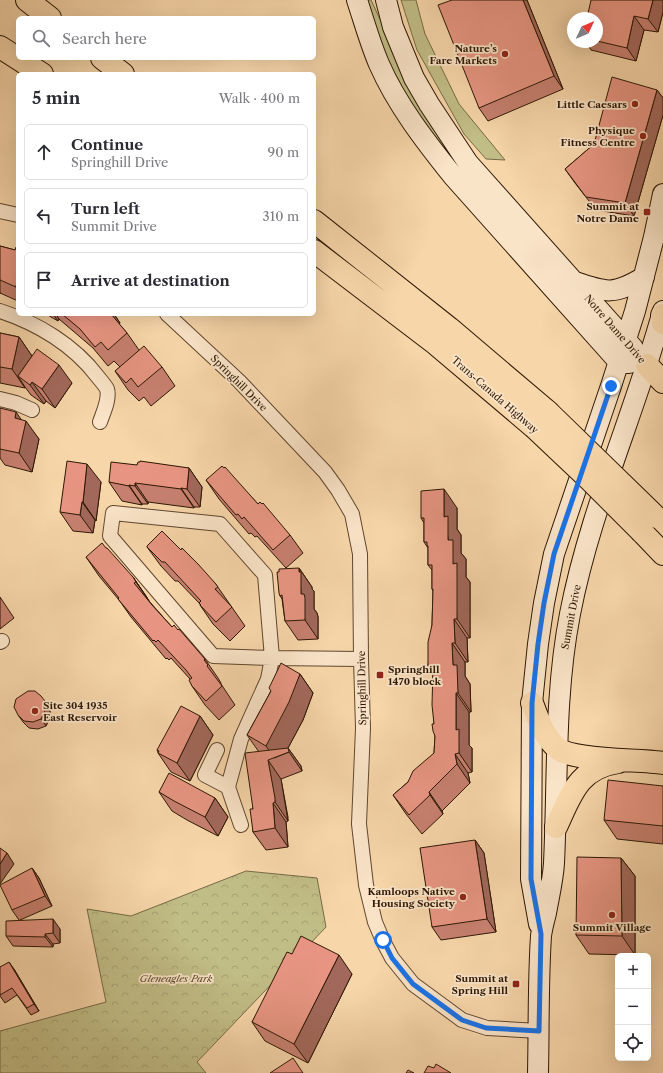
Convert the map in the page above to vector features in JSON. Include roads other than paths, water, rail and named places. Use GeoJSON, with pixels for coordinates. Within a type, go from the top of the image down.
{"type":"FeatureCollection","features":[{"type":"Feature","properties":{"kind":"highway"},"geometry":{"type":"LineString","coordinates":[[27,0],[47,16]]}},
{"type":"Feature","properties":{"kind":"highway"},"geometry":{"type":"LineString","coordinates":[[0,47],[16,57]]}},
{"type":"Feature","properties":{"kind":"highway"},"geometry":{"type":"LineString","coordinates":[[20,60],[39,72]]}},
{"type":"Feature","properties":{"kind":"highway"},"geometry":{"type":"LineString","coordinates":[[105,60],[120,72]]}},
{"type":"Feature","properties":{"kind":"highway","name":"Trans-Canada Highway"},"geometry":{"type":"LineString","coordinates":[[316,223],[449,328],[541,420],[589,479],[654,524],[663,554]]}},
{"type":"Feature","properties":{"kind":"highway","name":"Trans-Canada Highway"},"geometry":{"type":"LineString","coordinates":[[316,253],[436,344],[541,420]]}},
{"type":"Feature","properties":{"kind":"highway"},"geometry":{"type":"LineString","coordinates":[[647,365],[663,382]]}},
{"type":"Feature","properties":{"kind":"highway"},"geometry":{"type":"LineString","coordinates":[[532,703],[542,730],[558,749],[576,756],[663,763]]}},
{"type":"Feature","properties":{"kind":"highway"},"geometry":{"type":"LineString","coordinates":[[556,827],[570,797],[584,776],[595,768],[607,764],[627,761]]}},
{"type":"Feature","properties":{"kind":"main road","name":"Notre Dame Drive"},"geometry":{"type":"LineString","coordinates":[[357,0],[379,63],[404,110],[430,148],[453,176],[619,362],[647,365]]}},
{"type":"Feature","properties":{"kind":"main road","name":"Notre Dame Drive"},"geometry":{"type":"LineString","coordinates":[[386,0],[393,27],[414,78],[448,135],[468,163],[647,365]]}},
{"type":"Feature","properties":{"kind":"main road","name":"Summit Drive"},"geometry":{"type":"LineString","coordinates":[[541,934],[531,879],[532,703],[541,623],[554,554],[626,340],[644,277],[663,194]]}},
{"type":"Feature","properties":{"kind":"main road"},"geometry":{"type":"LineString","coordinates":[[574,281],[598,290],[616,290],[631,285],[644,277]]}},
{"type":"Feature","properties":{"kind":"main road","name":"Summit Drive"},"geometry":{"type":"LineString","coordinates":[[538,1073],[541,934],[553,879],[561,675],[570,613],[581,564],[598,509],[663,316]]}},
{"type":"Feature","properties":{"kind":"street"},"geometry":{"type":"LineString","coordinates":[[0,211],[16,214]]}},
{"type":"Feature","properties":{"kind":"street"},"geometry":{"type":"LineString","coordinates":[[0,311],[16,316],[43,329],[71,350],[93,370],[107,389],[108,399],[100,422]]}},
{"type":"Feature","properties":{"kind":"street","name":"Springhill Drive"},"geometry":{"type":"LineString","coordinates":[[169,316],[239,381],[325,472],[338,490],[352,514],[360,554],[363,728],[360,824],[366,886],[374,922],[392,958],[413,984],[462,1020],[486,1028],[539,1031]]}},
{"type":"Feature","properties":{"kind":"street"},"geometry":{"type":"LineString","coordinates":[[0,399],[16,403],[32,410]]}},
{"type":"Feature","properties":{"kind":"street"},"geometry":{"type":"LineString","coordinates":[[242,825],[228,787],[242,739],[268,679],[272,658],[265,575],[220,524],[113,513],[110,536],[214,656],[272,658],[361,659]]}},
{"type":"Feature","properties":{"kind":"street"},"geometry":{"type":"LineString","coordinates":[[217,750],[205,775],[228,787]]}},
{"type":"Feature","properties":{"kind":"place","name":"Nature’s Fare Markets"},"geometry":{"type":"Point","coordinates":[505,54]}},
{"type":"Feature","properties":{"kind":"place","name":"Little Caesars"},"geometry":{"type":"Point","coordinates":[635,104]}},
{"type":"Feature","properties":{"kind":"place","name":"Physique Fitness Centre"},"geometry":{"type":"Point","coordinates":[643,136]}},
{"type":"Feature","properties":{"kind":"place","name":"Summit at Notre Dame"},"geometry":{"type":"Point","coordinates":[647,212]}},
{"type":"Feature","properties":{"kind":"place","name":"Springhill 1470 block"},"geometry":{"type":"Point","coordinates":[380,675]}},
{"type":"Feature","properties":{"kind":"place","name":"Site 304 1935 East Reservoir"},"geometry":{"type":"Point","coordinates":[35,711]}},
{"type":"Feature","properties":{"kind":"place","name":"Kamloops Native Housing Society"},"geometry":{"type":"Point","coordinates":[463,897]}},
{"type":"Feature","properties":{"kind":"place","name":"Summit Village"},"geometry":{"type":"Point","coordinates":[612,915]}},
{"type":"Feature","properties":{"kind":"place","name":"Summit at Spring Hill"},"geometry":{"type":"Point","coordinates":[516,984]}},
{"type":"Feature","properties":{"kind":"park label","name":"Gleneagles Park"},"geometry":{"type":"Point","coordinates":[176,978]}}]}
